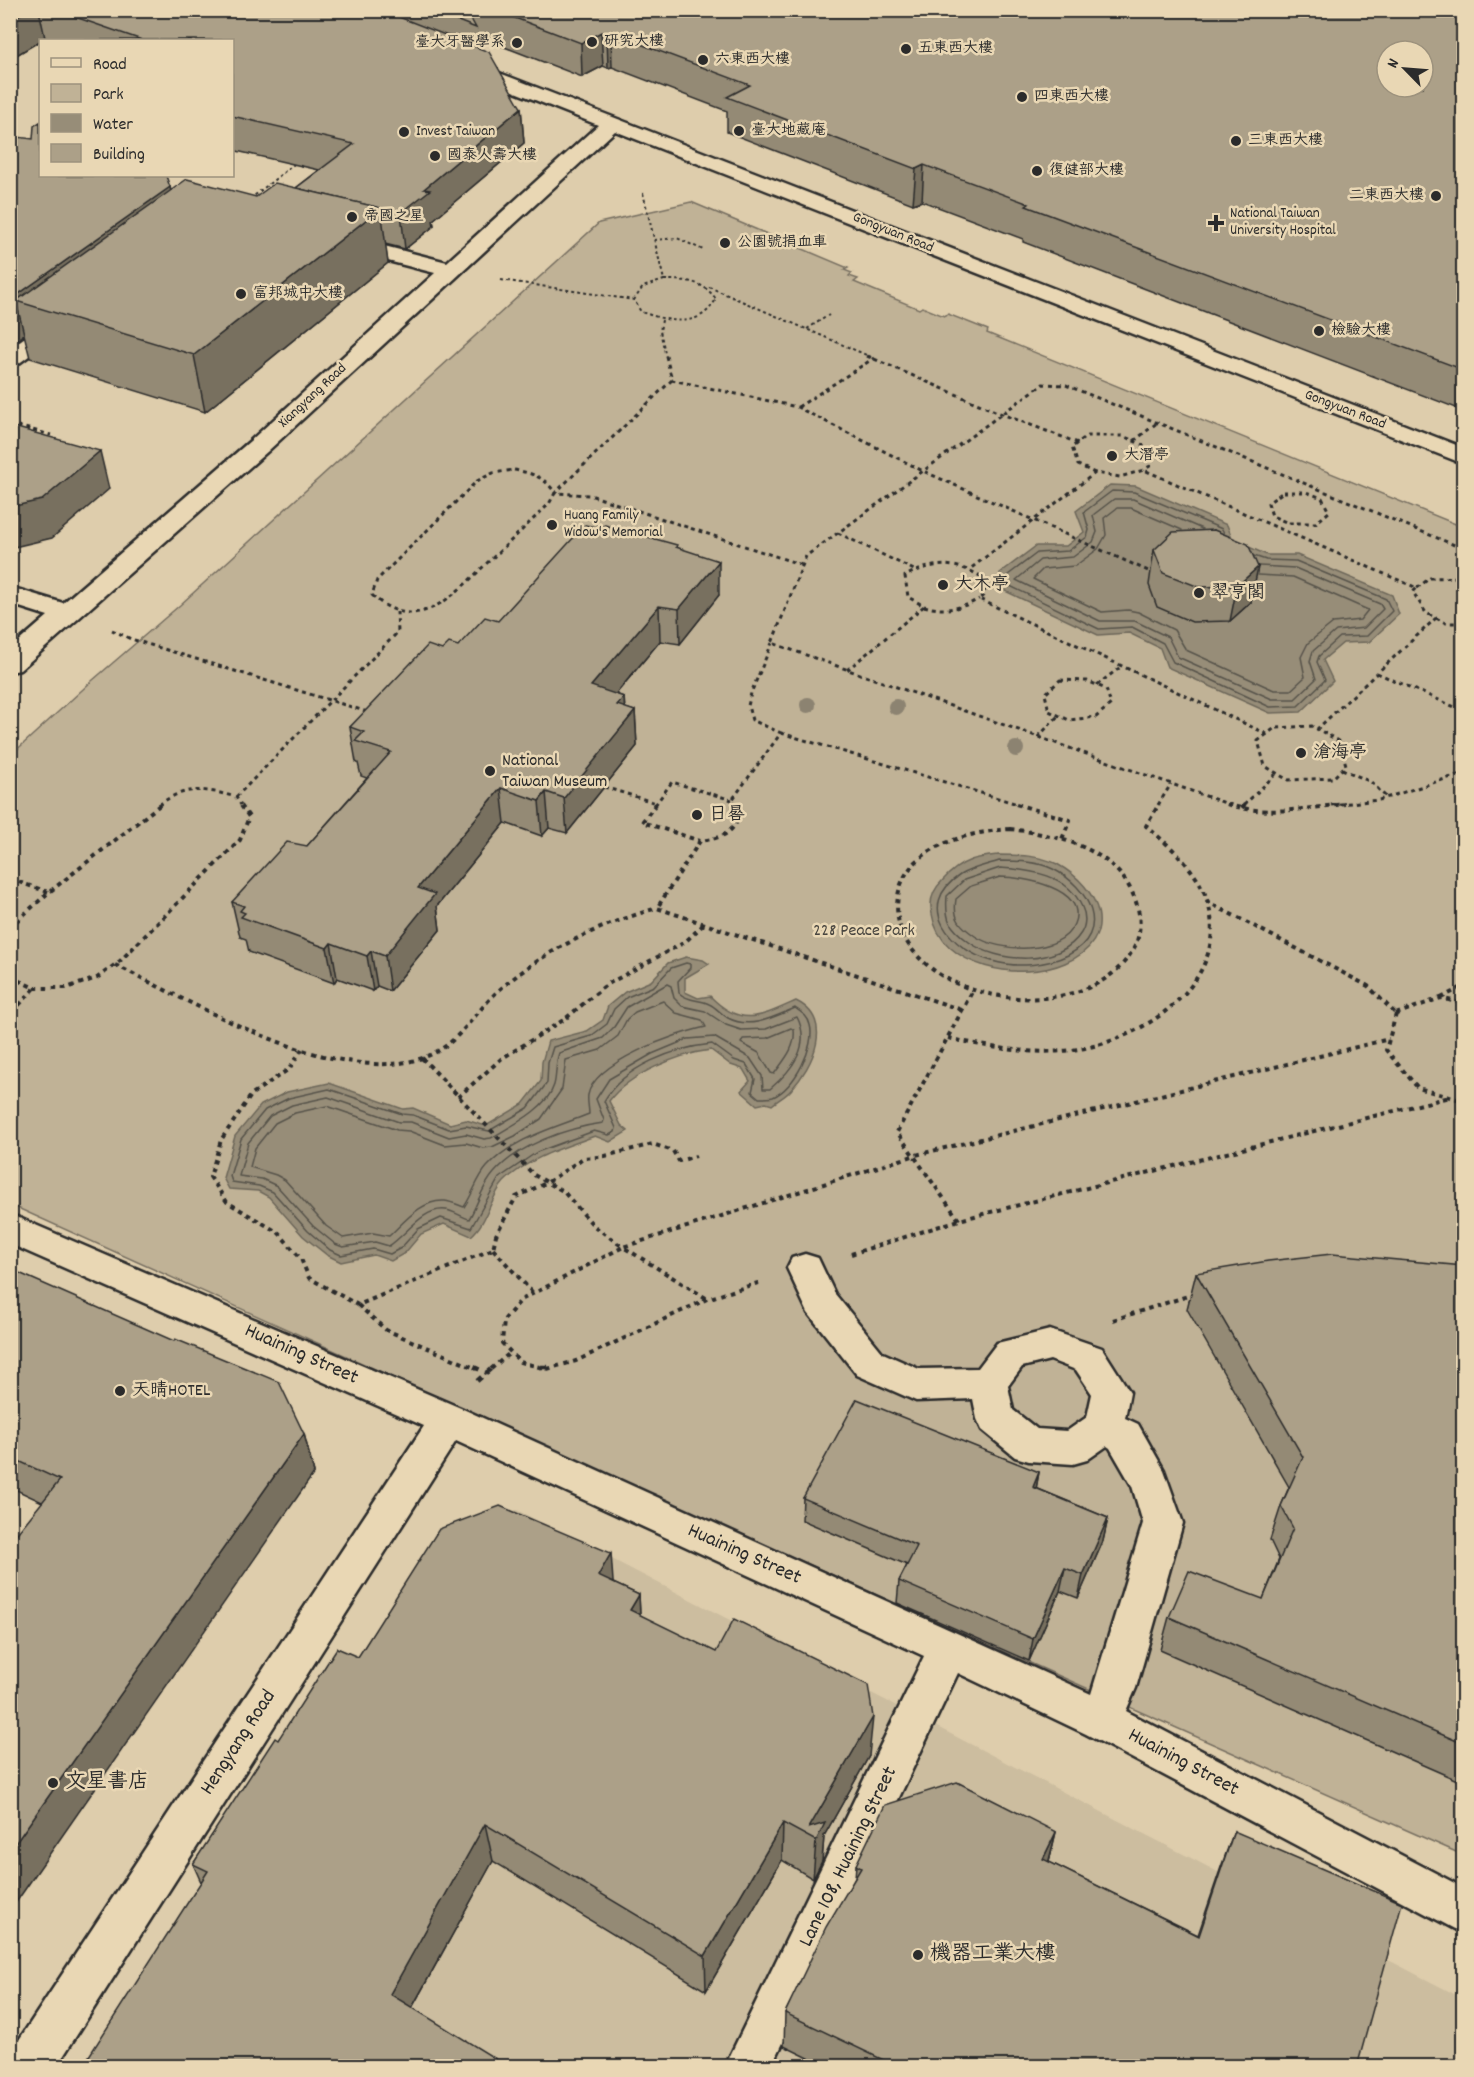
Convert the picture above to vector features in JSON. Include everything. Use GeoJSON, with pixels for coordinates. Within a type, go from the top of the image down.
{"type":"FeatureCollection","features":[{"type":"Feature","properties":{"kind":"street","name":"Gongyuan Road"},"geometry":{"type":"LineString","coordinates":[[448,59],[1464,457]]}},
{"type":"Feature","properties":{"kind":"street","name":"Xiangyang Road"},"geometry":{"type":"LineString","coordinates":[[10,664],[259,446],[612,123]]}},
{"type":"Feature","properties":{"kind":"street"},"geometry":{"type":"LineString","coordinates":[[328,239],[450,270]]}},
{"type":"Feature","properties":{"kind":"street"},"geometry":{"type":"LineString","coordinates":[[10,359],[78,309]]}},
{"type":"Feature","properties":{"kind":"street"},"geometry":{"type":"LineString","coordinates":[[10,595],[69,614]]}},
{"type":"Feature","properties":{"kind":"street","name":"Huaining Street"},"geometry":{"type":"LineString","coordinates":[[10,1228],[459,1404],[949,1648],[1101,1720],[1464,1912]]}},
{"type":"Feature","properties":{"kind":"street"},"geometry":{"type":"LineString","coordinates":[[805,1268],[821,1303],[870,1364],[916,1385],[988,1383]]}},
{"type":"Feature","properties":{"kind":"street"},"geometry":{"type":"LineString","coordinates":[[1050,1345],[1089,1359],[1111,1392],[1105,1426],[1072,1448],[1029,1445],[996,1419],[988,1383],[1010,1354],[1050,1345]]}},
{"type":"Feature","properties":{"kind":"street","name":"Hengyang Road"},"geometry":{"type":"LineString","coordinates":[[30,2067],[459,1404]]}},
{"type":"Feature","properties":{"kind":"street"},"geometry":{"type":"LineString","coordinates":[[1101,1720],[1115,1688],[1163,1523],[1150,1482],[1124,1436],[1105,1426]]}},
{"type":"Feature","properties":{"kind":"street","name":"Lane 108, Huaining Street"},"geometry":{"type":"LineString","coordinates":[[748,2067],[949,1648]]}},
{"type":"Feature","properties":{"kind":"path"},"geometry":{"type":"LineString","coordinates":[[248,200],[305,157]]}},
{"type":"Feature","properties":{"kind":"path"},"geometry":{"type":"LineString","coordinates":[[643,193],[664,280]]}},
{"type":"Feature","properties":{"kind":"path"},"geometry":{"type":"LineString","coordinates":[[654,240],[677,238],[703,250]]}},
{"type":"Feature","properties":{"kind":"path"},"geometry":{"type":"LineString","coordinates":[[501,280],[634,300]]}},
{"type":"Feature","properties":{"kind":"path"},"geometry":{"type":"LineString","coordinates":[[634,300],[643,287],[664,280],[689,280],[1002,414],[1078,443]]}},
{"type":"Feature","properties":{"kind":"path"},"geometry":{"type":"LineString","coordinates":[[634,300],[641,312],[662,320],[688,320],[709,312],[716,299],[709,287]]}},
{"type":"Feature","properties":{"kind":"path"},"geometry":{"type":"LineString","coordinates":[[806,329],[830,315]]}},
{"type":"Feature","properties":{"kind":"path"},"geometry":{"type":"LineString","coordinates":[[662,320],[660,331],[672,380]]}},
{"type":"Feature","properties":{"kind":"path"},"geometry":{"type":"LineString","coordinates":[[797,407],[874,358]]}},
{"type":"Feature","properties":{"kind":"path"},"geometry":{"type":"LineString","coordinates":[[672,380],[797,407],[923,471],[1158,576]]}},
{"type":"Feature","properties":{"kind":"path"},"geometry":{"type":"LineString","coordinates":[[555,493],[549,481],[534,473],[514,470],[494,473],[477,481],[377,580],[372,595],[383,608],[407,614],[432,610],[451,598],[549,504],[555,493],[672,380]]}},
{"type":"Feature","properties":{"kind":"path"},"geometry":{"type":"LineString","coordinates":[[1062,839],[1070,820],[764,728],[752,720],[748,706],[751,693],[806,556],[1043,384],[1066,385],[1464,549]]}},
{"type":"Feature","properties":{"kind":"path"},"geometry":{"type":"LineString","coordinates":[[1134,441],[1158,422]]}},
{"type":"Feature","properties":{"kind":"path"},"geometry":{"type":"LineString","coordinates":[[10,424],[51,435]]}},
{"type":"Feature","properties":{"kind":"path"},"geometry":{"type":"LineString","coordinates":[[1087,436],[1123,436],[1145,446],[1150,466],[1137,475],[1104,476],[1078,465],[1072,447],[1078,443],[1087,436]]}},
{"type":"Feature","properties":{"kind":"path"},"geometry":{"type":"LineString","coordinates":[[1144,470],[1417,588]]}},
{"type":"Feature","properties":{"kind":"path"},"geometry":{"type":"LineString","coordinates":[[970,569],[1095,473]]}},
{"type":"Feature","properties":{"kind":"path"},"geometry":{"type":"LineString","coordinates":[[1314,495],[1320,490]]}},
{"type":"Feature","properties":{"kind":"path"},"geometry":{"type":"LineString","coordinates":[[1283,492],[1306,492],[1322,498],[1329,512],[1316,523],[1288,523],[1280,520],[1272,516],[1268,503],[1283,492]]}},
{"type":"Feature","properties":{"kind":"path"},"geometry":{"type":"LineString","coordinates":[[555,493],[590,495],[802,565]]}},
{"type":"Feature","properties":{"kind":"path"},"geometry":{"type":"LineString","coordinates":[[1271,525],[1280,520]]}},
{"type":"Feature","properties":{"kind":"path"},"geometry":{"type":"LineString","coordinates":[[838,533],[915,570]]}},
{"type":"Feature","properties":{"kind":"path"},"geometry":{"type":"LineString","coordinates":[[959,564],[970,569],[982,577],[985,594],[964,608],[934,610],[908,597],[905,576],[925,565],[959,564]]}},
{"type":"Feature","properties":{"kind":"path"},"geometry":{"type":"LineString","coordinates":[[1464,577],[1430,578],[1413,592],[1426,613],[1446,623],[1464,623]]}},
{"type":"Feature","properties":{"kind":"path"},"geometry":{"type":"LineString","coordinates":[[979,599],[1267,734]]}},
{"type":"Feature","properties":{"kind":"path"},"geometry":{"type":"LineString","coordinates":[[847,670],[924,606]]}},
{"type":"Feature","properties":{"kind":"path"},"geometry":{"type":"LineString","coordinates":[[236,797],[398,632],[397,612]]}},
{"type":"Feature","properties":{"kind":"path"},"geometry":{"type":"LineString","coordinates":[[69,614],[131,639],[332,699],[374,714]]}},
{"type":"Feature","properties":{"kind":"path"},"geometry":{"type":"LineString","coordinates":[[1317,729],[1436,618]]}},
{"type":"Feature","properties":{"kind":"path"},"geometry":{"type":"LineString","coordinates":[[772,643],[1242,809],[1289,810],[1387,798],[1464,774]]}},
{"type":"Feature","properties":{"kind":"path"},"geometry":{"type":"LineString","coordinates":[[1097,685],[1122,666]]}},
{"type":"Feature","properties":{"kind":"path"},"geometry":{"type":"LineString","coordinates":[[1377,673],[1464,711]]}},
{"type":"Feature","properties":{"kind":"path"},"geometry":{"type":"LineString","coordinates":[[1060,680],[1087,681],[1097,685],[1106,689],[1112,704],[1096,717],[1069,720],[1049,711],[1045,694],[1060,680]]}},
{"type":"Feature","properties":{"kind":"path"},"geometry":{"type":"LineString","coordinates":[[1038,737],[1058,715]]}},
{"type":"Feature","properties":{"kind":"path"},"geometry":{"type":"LineString","coordinates":[[1312,726],[1339,741],[1347,765],[1333,778],[1288,780],[1264,766],[1258,741],[1267,734],[1275,728],[1312,726]]}},
{"type":"Feature","properties":{"kind":"path"},"geometry":{"type":"LineString","coordinates":[[732,800],[781,733]]}},
{"type":"Feature","properties":{"kind":"path"},"geometry":{"type":"LineString","coordinates":[[1342,769],[1371,782],[1387,798]]}},
{"type":"Feature","properties":{"kind":"path"},"geometry":{"type":"LineString","coordinates":[[1242,809],[1249,798],[1277,773]]}},
{"type":"Feature","properties":{"kind":"path"},"geometry":{"type":"LineString","coordinates":[[672,782],[732,800],[740,814],[736,828],[721,838],[700,841],[642,822],[656,803],[672,782]]}},
{"type":"Feature","properties":{"kind":"path"},"geometry":{"type":"LineString","coordinates":[[948,1038],[1002,1050],[1057,1052],[1109,1042],[1154,1022],[1188,994],[1207,960],[1212,924],[1202,888],[1180,854],[1146,826],[1172,784]]}},
{"type":"Feature","properties":{"kind":"path"},"geometry":{"type":"LineString","coordinates":[[604,787],[656,803]]}},
{"type":"Feature","properties":{"kind":"path"},"geometry":{"type":"LineString","coordinates":[[10,927],[48,893],[172,795],[206,789],[236,797],[249,817],[240,840],[114,965],[97,978],[66,988],[35,988],[10,977]]}},
{"type":"Feature","properties":{"kind":"path"},"geometry":{"type":"LineString","coordinates":[[1010,829],[1047,834],[1081,846],[1109,864],[1130,887],[1140,913],[1138,940],[1123,964],[1098,983],[1064,996],[1025,1000],[973,990],[948,981],[920,961],[902,936],[894,910],[900,884],[916,861],[942,844],[974,832],[1010,829]]}},
{"type":"Feature","properties":{"kind":"path"},"geometry":{"type":"LineString","coordinates":[[657,908],[700,841]]}},
{"type":"Feature","properties":{"kind":"path"},"geometry":{"type":"LineString","coordinates":[[10,879],[48,893]]}},
{"type":"Feature","properties":{"kind":"path"},"geometry":{"type":"LineString","coordinates":[[1206,901],[1368,986],[1396,1014]]}},
{"type":"Feature","properties":{"kind":"path"},"geometry":{"type":"LineString","coordinates":[[114,965],[261,1037],[302,1049],[380,1064],[413,1062],[443,1047],[470,1024],[492,997],[512,978],[548,951],[618,918],[657,908],[962,1010]]}},
{"type":"Feature","properties":{"kind":"path"},"geometry":{"type":"LineString","coordinates":[[458,1097],[501,1059],[565,1019],[606,985],[685,942],[704,924]]}},
{"type":"Feature","properties":{"kind":"path"},"geometry":{"type":"LineString","coordinates":[[1396,1014],[1464,987]]}},
{"type":"Feature","properties":{"kind":"path"},"geometry":{"type":"LineString","coordinates":[[10,1007],[19,1005],[35,988]]}},
{"type":"Feature","properties":{"kind":"path"},"geometry":{"type":"LineString","coordinates":[[959,1220],[916,1155],[897,1132],[973,990]]}},
{"type":"Feature","properties":{"kind":"path"},"geometry":{"type":"LineString","coordinates":[[1441,998],[1464,1004]]}},
{"type":"Feature","properties":{"kind":"path"},"geometry":{"type":"LineString","coordinates":[[1396,1014],[1386,1050],[1418,1088],[1464,1101]]}},
{"type":"Feature","properties":{"kind":"path"},"geometry":{"type":"LineString","coordinates":[[1389,1039],[916,1155],[623,1247],[522,1300],[504,1320],[502,1343],[520,1362],[548,1369],[576,1361],[707,1299],[959,1220],[1450,1097]]}},
{"type":"Feature","properties":{"kind":"path"},"geometry":{"type":"LineString","coordinates":[[302,1049],[289,1069],[252,1094],[220,1140],[210,1177],[227,1202],[279,1233],[302,1259],[309,1278],[358,1305],[386,1330],[487,1373]]}},
{"type":"Feature","properties":{"kind":"path"},"geometry":{"type":"LineString","coordinates":[[422,1058],[534,1175],[563,1191],[594,1226],[623,1247],[707,1299]]}},
{"type":"Feature","properties":{"kind":"path"},"geometry":{"type":"LineString","coordinates":[[493,1249],[496,1235],[516,1197],[548,1182],[583,1158],[601,1157],[653,1144],[673,1151],[679,1161],[696,1156]]}},
{"type":"Feature","properties":{"kind":"path"},"geometry":{"type":"LineString","coordinates":[[358,1305],[493,1249]]}},
{"type":"Feature","properties":{"kind":"path"},"geometry":{"type":"LineString","coordinates":[[493,1249],[533,1293]]}},
{"type":"Feature","properties":{"kind":"path"},"geometry":{"type":"LineString","coordinates":[[1089,1359],[1113,1320],[1184,1296],[1204,1292]]}},
{"type":"Feature","properties":{"kind":"path"},"geometry":{"type":"LineString","coordinates":[[459,1404],[487,1373],[511,1352]]}},
{"type":"Feature","properties":{"kind":"shaded area"},"geometry":{"type":"Polygon","coordinates":[[[517,1510],[1464,1999],[1463,2041],[1456,2066],[92,2066],[453,1525],[517,1510]]]}},
{"type":"Feature","properties":{"kind":"green space","name":"228 Peace Park"},"geometry":{"type":"Polygon","coordinates":[[[691,202],[848,268],[844,270],[852,273],[849,276],[858,279],[854,282],[919,309],[922,307],[944,316],[948,314],[988,330],[987,333],[1463,527],[1463,1855],[897,1604],[11,1205],[11,755],[180,605],[599,223],[691,202]]]}},
{"type":"Feature","properties":{"kind":"water"},"geometry":{"type":"Polygon","coordinates":[[[1110,485],[1136,486],[1227,525],[1233,540],[1267,555],[1297,555],[1392,595],[1399,614],[1369,642],[1343,643],[1323,660],[1333,681],[1301,712],[1270,713],[1167,667],[1160,648],[1129,633],[1098,635],[1003,590],[1000,573],[1036,546],[1066,546],[1084,532],[1076,511],[1110,485]]]}},
{"type":"Feature","properties":{"kind":"water"},"geometry":{"type":"Polygon","coordinates":[[[998,855],[1028,856],[1050,861],[1072,874],[1085,886],[1094,900],[1099,927],[1094,941],[1083,953],[1065,963],[1047,969],[1027,971],[985,966],[966,959],[950,948],[938,933],[932,914],[931,901],[934,892],[945,878],[963,864],[978,858],[998,855]]]}},
{"type":"Feature","properties":{"kind":"water"},"geometry":{"type":"Polygon","coordinates":[[[686,957],[703,960],[709,964],[685,978],[685,992],[698,998],[710,996],[731,1013],[741,1016],[761,1015],[796,1001],[808,1009],[815,1020],[816,1044],[807,1069],[789,1092],[772,1105],[766,1103],[757,1105],[741,1091],[750,1081],[743,1069],[731,1065],[711,1050],[669,1061],[629,1082],[609,1101],[621,1125],[628,1131],[610,1142],[595,1136],[559,1149],[524,1166],[499,1188],[481,1224],[471,1236],[444,1224],[421,1234],[405,1253],[391,1261],[374,1255],[341,1262],[327,1255],[303,1236],[269,1197],[258,1191],[229,1189],[223,1178],[235,1136],[261,1105],[287,1092],[329,1083],[403,1109],[413,1108],[450,1124],[466,1120],[486,1126],[523,1104],[541,1081],[542,1062],[548,1041],[587,1031],[603,1020],[608,1006],[625,992],[651,981],[668,963],[686,957]]]}},
{"type":"Feature","properties":{"kind":"building"},"geometry":{"type":"Polygon","coordinates":[[[10,10],[27,10],[10,20],[10,10]]]}},
{"type":"Feature","properties":{"kind":"building"},"geometry":{"type":"Polygon","coordinates":[[[55,10],[381,10],[489,52],[521,108],[424,189],[430,190],[401,213],[296,188],[354,144],[234,116],[234,39],[139,39],[55,10]]]}},
{"type":"Feature","properties":{"kind":"building"},"geometry":{"type":"Polygon","coordinates":[[[430,10],[466,10],[476,28],[430,10]]]}},
{"type":"Feature","properties":{"kind":"building","name":"National Taiwan University Hospital"},"geometry":{"type":"Polygon","coordinates":[[[494,10],[1464,10],[1464,370],[1026,206],[1029,204],[924,165],[916,169],[727,97],[750,85],[611,33],[601,32],[581,43],[494,10]]]}},
{"type":"Feature","properties":{"kind":"building"},"geometry":{"type":"Polygon","coordinates":[[[39,123],[39,177],[166,177],[170,187],[10,300],[10,141],[17,137],[33,139],[34,126],[39,123]]]}},
{"type":"Feature","properties":{"kind":"building"},"geometry":{"type":"Polygon","coordinates":[[[187,179],[256,197],[275,183],[381,208],[194,355],[16,301],[187,179]]]}},
{"type":"Feature","properties":{"kind":"building"},"geometry":{"type":"Polygon","coordinates":[[[10,426],[100,451],[42,500],[10,507],[10,426]]]}},
{"type":"Feature","properties":{"kind":"building","name":"National Taiwan Museum"},"geometry":{"type":"Polygon","coordinates":[[[585,525],[595,527],[605,525],[677,545],[676,547],[719,561],[679,609],[659,606],[591,686],[624,697],[617,705],[635,711],[564,798],[546,792],[539,801],[501,788],[418,888],[435,894],[385,956],[371,951],[367,956],[331,943],[327,948],[241,917],[245,913],[240,911],[244,906],[232,902],[287,842],[307,846],[391,752],[355,741],[364,732],[350,727],[428,645],[442,650],[449,643],[458,646],[485,617],[498,621],[585,525]]]}},
{"type":"Feature","properties":{"kind":"building"},"geometry":{"type":"Polygon","coordinates":[[[1214,530],[1248,544],[1258,567],[1237,586],[1199,587],[1163,573],[1154,550],[1173,532],[1214,530]]]}},
{"type":"Feature","properties":{"kind":"building"},"geometry":{"type":"Polygon","coordinates":[[[1332,1254],[1464,1266],[1464,1744],[1169,1617],[1189,1571],[1263,1599],[1293,1528],[1281,1506],[1303,1457],[1196,1273],[1268,1261],[1332,1254]]]}},
{"type":"Feature","properties":{"kind":"building"},"geometry":{"type":"Polygon","coordinates":[[[10,1269],[174,1341],[175,1339],[279,1382],[304,1434],[10,1851],[10,1542],[60,1480],[10,1457],[10,1269]]]}},
{"type":"Feature","properties":{"kind":"building"},"geometry":{"type":"Polygon","coordinates":[[[857,1399],[1039,1472],[1033,1487],[1108,1518],[1083,1575],[1065,1568],[1033,1639],[899,1581],[917,1546],[803,1498],[857,1399]]]}},
{"type":"Feature","properties":{"kind":"building"},"geometry":{"type":"Polygon","coordinates":[[[500,1506],[611,1553],[598,1576],[639,1595],[630,1610],[716,1652],[734,1619],[868,1685],[873,1717],[809,1828],[825,1823],[816,1841],[783,1823],[705,1956],[485,1824],[390,1994],[509,2067],[82,2067],[208,1871],[193,1864],[275,1738],[278,1740],[337,1648],[358,1657],[439,1529],[500,1506]]]}},
{"type":"Feature","properties":{"kind":"building"},"geometry":{"type":"Polygon","coordinates":[[[957,1782],[1056,1832],[1043,1859],[1199,1936],[1234,1831],[1402,1903],[1357,2067],[1299,2067],[1290,2062],[1289,2067],[898,2067],[785,2013],[826,1927],[861,1868],[856,1865],[885,1805],[957,1782]]]}},
{"type":"Feature","properties":{"kind":"place","name":"研究大樓"},"geometry":{"type":"Point","coordinates":[592,42]}},
{"type":"Feature","properties":{"kind":"place","name":"臺大牙醫學系"},"geometry":{"type":"Point","coordinates":[517,43]}},
{"type":"Feature","properties":{"kind":"place","name":"五東西大樓"},"geometry":{"type":"Point","coordinates":[906,49]}},
{"type":"Feature","properties":{"kind":"place","name":"六東西大樓"},"geometry":{"type":"Point","coordinates":[703,60]}},
{"type":"Feature","properties":{"kind":"place","name":"四東西大樓"},"geometry":{"type":"Point","coordinates":[1022,97]}},
{"type":"Feature","properties":{"kind":"place","name":"臺大地藏庵"},"geometry":{"type":"Point","coordinates":[739,131]}},
{"type":"Feature","properties":{"kind":"place","name":"Invest Taiwan"},"geometry":{"type":"Point","coordinates":[404,132]}},
{"type":"Feature","properties":{"kind":"place","name":"三東西大樓"},"geometry":{"type":"Point","coordinates":[1236,141]}},
{"type":"Feature","properties":{"kind":"place","name":"國泰人壽大樓"},"geometry":{"type":"Point","coordinates":[435,156]}},
{"type":"Feature","properties":{"kind":"place","name":"復健部大樓"},"geometry":{"type":"Point","coordinates":[1037,171]}},
{"type":"Feature","properties":{"kind":"place","name":"二東西大樓"},"geometry":{"type":"Point","coordinates":[1436,196]}},
{"type":"Feature","properties":{"kind":"place","name":"帝國之星"},"geometry":{"type":"Point","coordinates":[352,217]}},
{"type":"Feature","properties":{"kind":"place","name":"National Taiwan University Hospital"},"geometry":{"type":"Point","coordinates":[1216,223]}},
{"type":"Feature","properties":{"kind":"place","name":"公園號捐血車"},"geometry":{"type":"Point","coordinates":[725,243]}},
{"type":"Feature","properties":{"kind":"place","name":"富邦城中大樓"},"geometry":{"type":"Point","coordinates":[241,294]}},
{"type":"Feature","properties":{"kind":"place","name":"檢驗大樓"},"geometry":{"type":"Point","coordinates":[1319,331]}},
{"type":"Feature","properties":{"kind":"place","name":"大潛亭"},"geometry":{"type":"Point","coordinates":[1112,456]}},
{"type":"Feature","properties":{"kind":"place","name":"Huang Family Widow's Memorial"},"geometry":{"type":"Point","coordinates":[552,525]}},
{"type":"Feature","properties":{"kind":"place","name":"大木亭"},"geometry":{"type":"Point","coordinates":[943,585]}},
{"type":"Feature","properties":{"kind":"place","name":"翠亨閣"},"geometry":{"type":"Point","coordinates":[1199,593]}},
{"type":"Feature","properties":{"kind":"place","name":"滄海亭"},"geometry":{"type":"Point","coordinates":[1301,753]}},
{"type":"Feature","properties":{"kind":"place","name":"National Taiwan Museum"},"geometry":{"type":"Point","coordinates":[490,771]}},
{"type":"Feature","properties":{"kind":"place","name":"日晷"},"geometry":{"type":"Point","coordinates":[697,815]}},
{"type":"Feature","properties":{"kind":"place","name":"天晴HOTEL"},"geometry":{"type":"Point","coordinates":[120,1391]}},
{"type":"Feature","properties":{"kind":"place","name":"文星書店"},"geometry":{"type":"Point","coordinates":[53,1783]}},
{"type":"Feature","properties":{"kind":"place","name":"機器工業大樓"},"geometry":{"type":"Point","coordinates":[918,1955]}}]}
